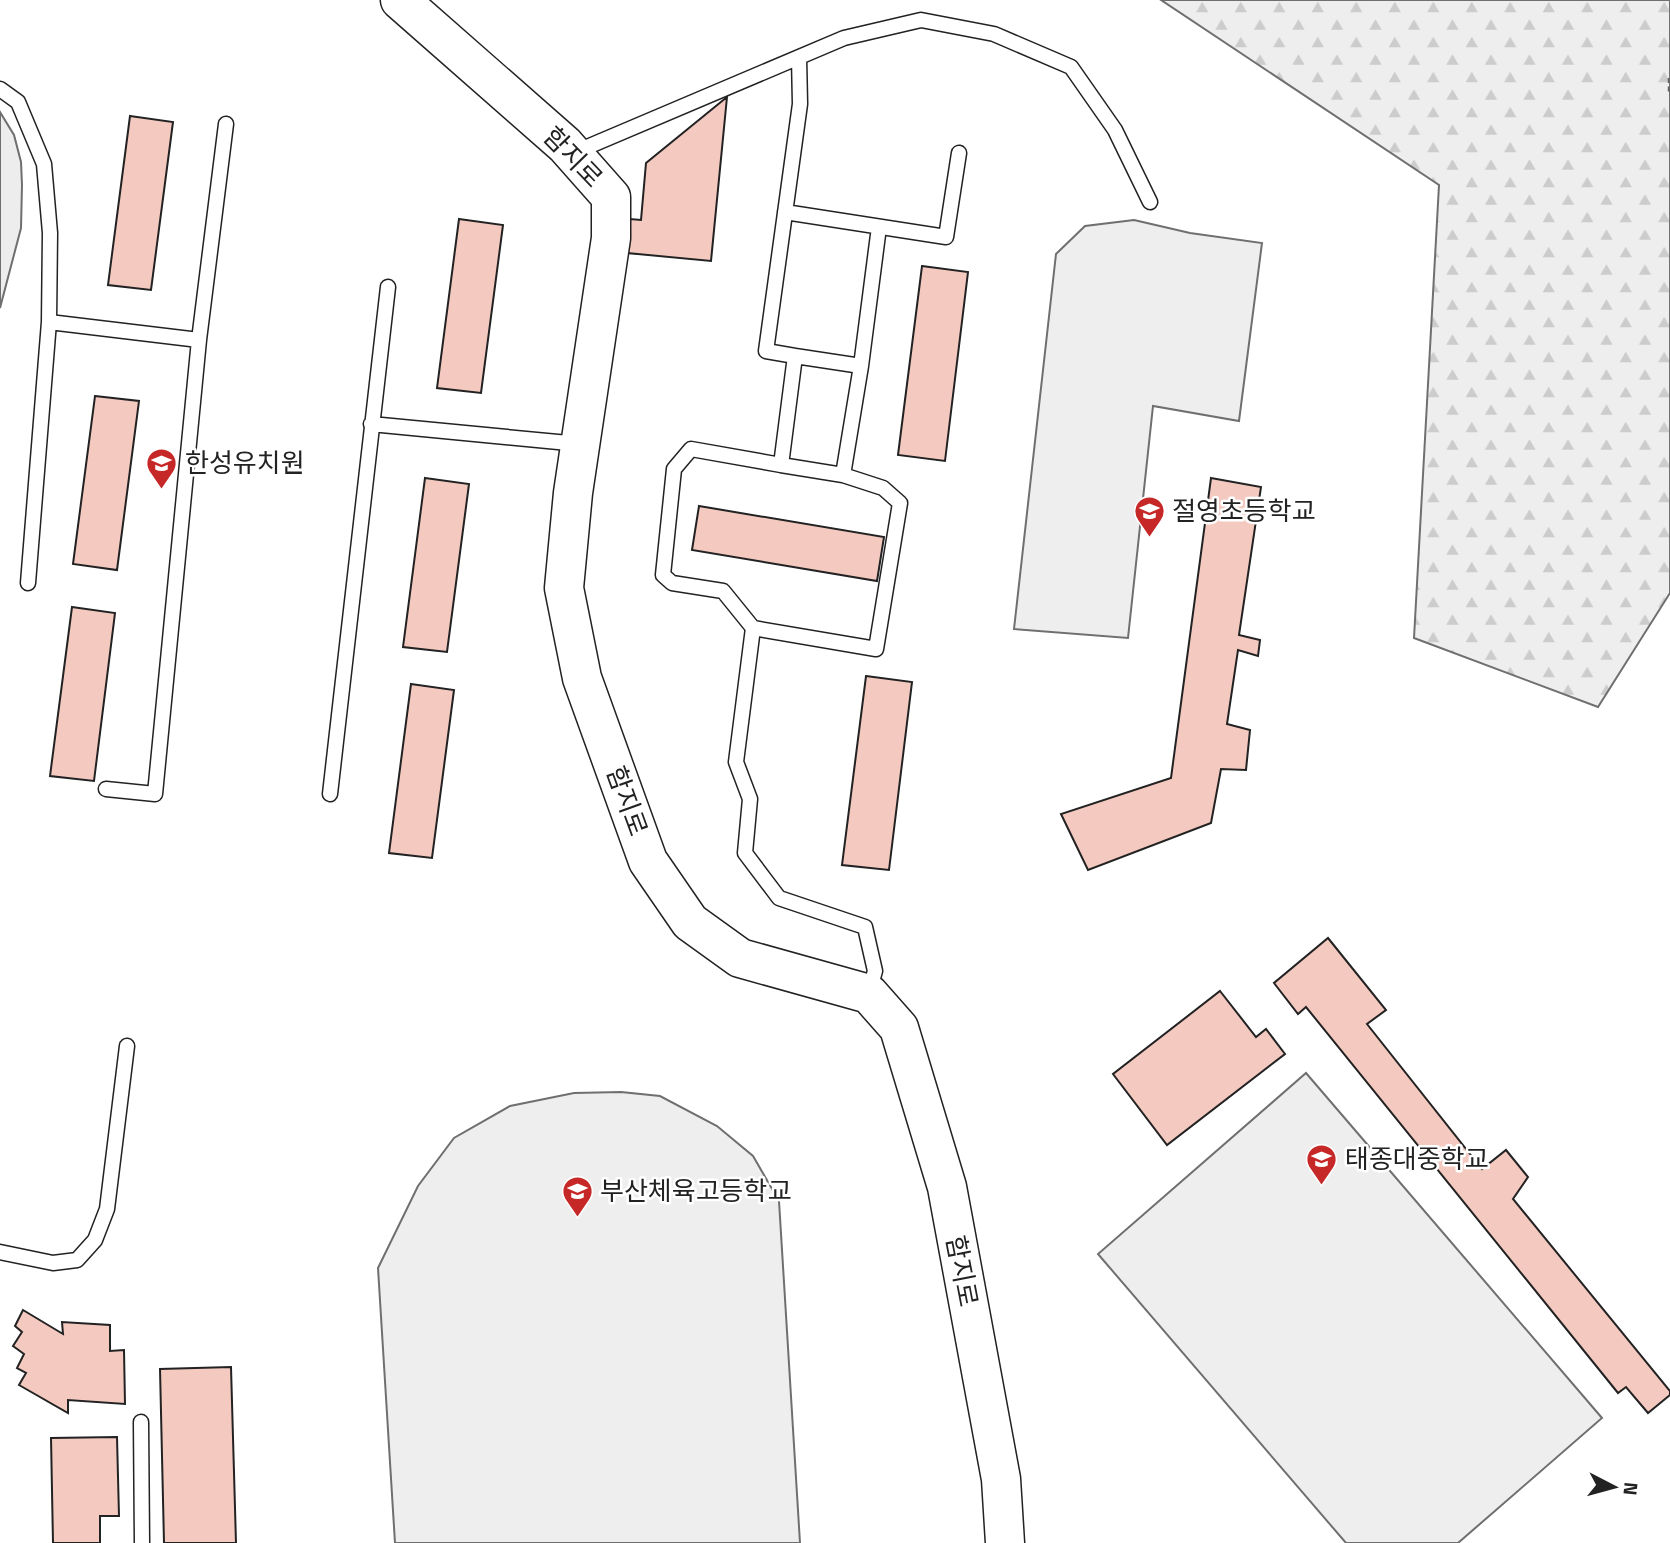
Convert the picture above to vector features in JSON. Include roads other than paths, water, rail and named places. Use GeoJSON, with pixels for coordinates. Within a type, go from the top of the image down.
{"type":"FeatureCollection","features":[{"type":"Feature","properties":{"kind":"street","name":"함지로"},"geometry":{"type":"LineString","coordinates":[[400,0],[572,153],[611,197],[611,237],[573,493],[564,588],[582,678],[648,861],[690,922],[740,958],[869,994],[899,1028],[947,1187],[1001,1479],[1005,1543]]}},
{"type":"Feature","properties":{"kind":"lane"},"geometry":{"type":"LineString","coordinates":[[572,153],[844,38],[921,20],[994,34],[1071,67],[1115,130],[1150,202]]}},
{"type":"Feature","properties":{"kind":"lane"},"geometry":{"type":"LineString","coordinates":[[799,57],[800,104],[766,351],[861,366]]}},
{"type":"Feature","properties":{"kind":"lane"},"geometry":{"type":"LineString","coordinates":[[0,89],[18,102],[44,164],[50,233],[49,321],[28,583]]}},
{"type":"Feature","properties":{"kind":"lane"},"geometry":{"type":"LineString","coordinates":[[106,789],[155,794],[199,340],[226,124]]}},
{"type":"Feature","properties":{"kind":"lane"},"geometry":{"type":"LineString","coordinates":[[785,212],[946,237],[959,153]]}},
{"type":"Feature","properties":{"kind":"lane"},"geometry":{"type":"LineString","coordinates":[[843,475],[861,366],[879,227]]}},
{"type":"Feature","properties":{"kind":"lane"},"geometry":{"type":"LineString","coordinates":[[330,794],[388,287]]}},
{"type":"Feature","properties":{"kind":"lane"},"geometry":{"type":"LineString","coordinates":[[49,321],[199,340]]}},
{"type":"Feature","properties":{"kind":"lane"},"geometry":{"type":"LineString","coordinates":[[781,465],[795,356]]}},
{"type":"Feature","properties":{"kind":"lane"},"geometry":{"type":"LineString","coordinates":[[371,424],[580,444]]}},
{"type":"Feature","properties":{"kind":"lane"},"geometry":{"type":"LineString","coordinates":[[691,449],[843,475],[883,488],[900,503],[876,649],[753,628],[723,591],[672,583],[663,575],[674,469],[691,449]]}},
{"type":"Feature","properties":{"kind":"lane"},"geometry":{"type":"LineString","coordinates":[[753,628],[736,762],[750,799],[744,853],[779,898],[865,927],[875,971],[869,994]]}},
{"type":"Feature","properties":{"kind":"lane"},"geometry":{"type":"LineString","coordinates":[[0,1252],[53,1263],[77,1260],[95,1240],[107,1209],[127,1046]]}},
{"type":"Feature","properties":{"kind":"lane"},"geometry":{"type":"LineString","coordinates":[[141,1422],[142,1543]]}},
{"type":"Feature","properties":{"kind":"place","name":"한성유치원"},"geometry":{"type":"Point","coordinates":[162,490]}},
{"type":"Feature","properties":{"kind":"place","name":"절영초등학교"},"geometry":{"type":"Point","coordinates":[1149,538]}},
{"type":"Feature","properties":{"kind":"place","name":"태종대중학교"},"geometry":{"type":"Point","coordinates":[1322,1186]}},
{"type":"Feature","properties":{"kind":"place","name":"부산체육고등학교"},"geometry":{"type":"Point","coordinates":[577,1218]}}]}
